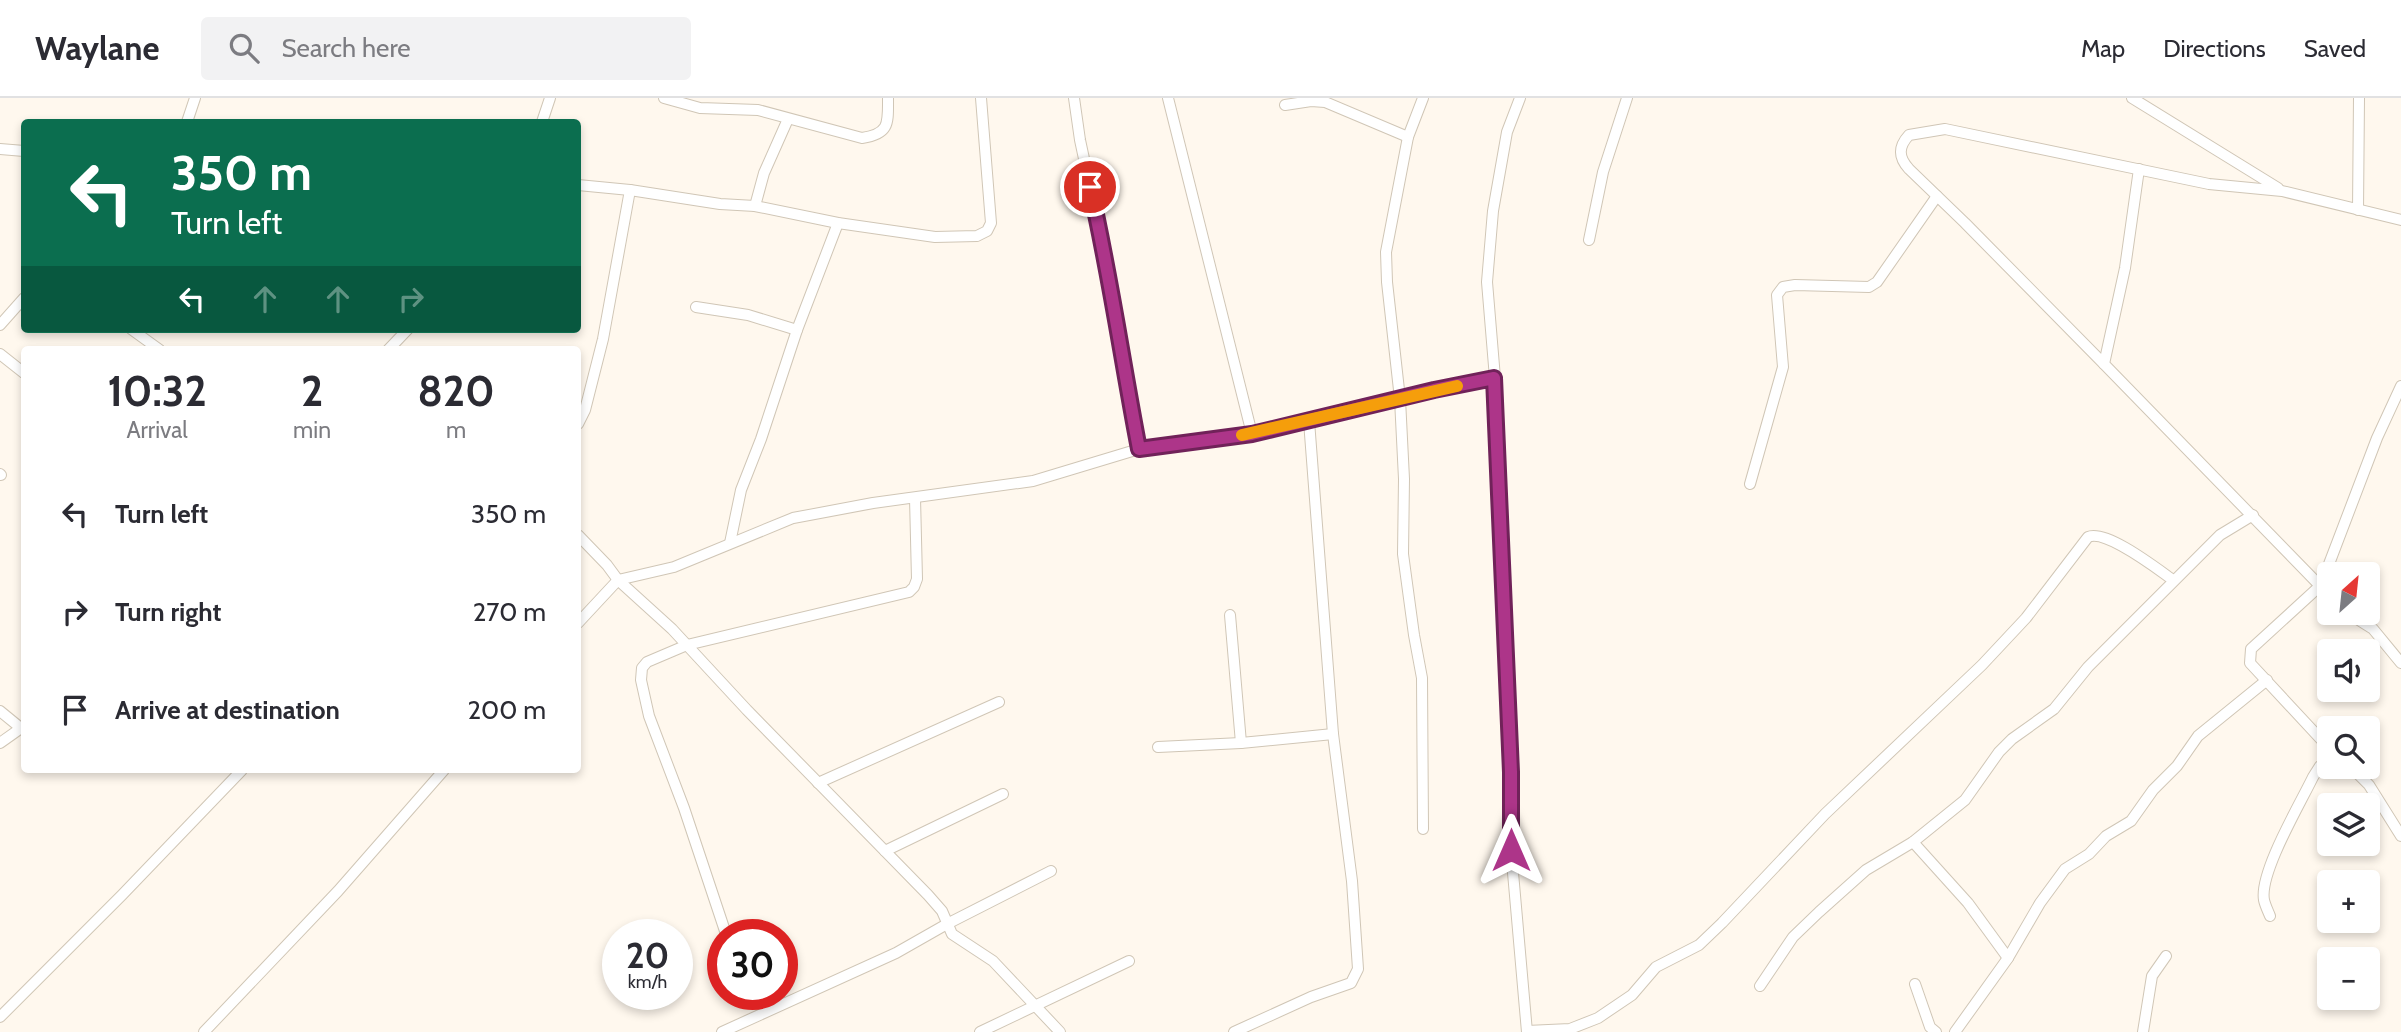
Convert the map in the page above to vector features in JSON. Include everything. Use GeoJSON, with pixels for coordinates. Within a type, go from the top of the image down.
{"type":"FeatureCollection","features":[{"type":"Feature","properties":{"kind":"street"},"geometry":{"type":"LineString","coordinates":[[188,119],[195,98]]}},
{"type":"Feature","properties":{"kind":"street"},"geometry":{"type":"LineString","coordinates":[[543,119],[550,98]]}},
{"type":"Feature","properties":{"kind":"street"},"geometry":{"type":"LineString","coordinates":[[664,98],[700,108],[758,110],[862,138],[876,136],[884,130],[888,120],[888,98]]}},
{"type":"Feature","properties":{"kind":"street"},"geometry":{"type":"LineString","coordinates":[[581,185],[720,204],[755,205],[838,223],[935,237],[977,236],[987,231],[991,223],[981,98]]}},
{"type":"Feature","properties":{"kind":"street"},"geometry":{"type":"LineString","coordinates":[[1074,98],[1080,140],[1112,290],[1114,317],[1139,449]]}},
{"type":"Feature","properties":{"kind":"street"},"geometry":{"type":"LineString","coordinates":[[1168,98],[1252,434]]}},
{"type":"Feature","properties":{"kind":"street"},"geometry":{"type":"LineString","coordinates":[[1423,98],[1408,137],[1386,252],[1400,399],[1404,479],[1403,554],[1422,678],[1423,829]]}},
{"type":"Feature","properties":{"kind":"street"},"geometry":{"type":"LineString","coordinates":[[1520,98],[1507,132],[1493,211],[1487,282],[1494,378],[1511,772],[1511,850],[1527,1032],[1570,1029],[1598,1018],[1632,995],[1656,967],[1699,945],[1825,814],[1982,665],[2026,618],[2088,537],[2101,537],[2134,554],[2172,580]]}},
{"type":"Feature","properties":{"kind":"street"},"geometry":{"type":"LineString","coordinates":[[1589,240],[1603,172],[1627,98]]}},
{"type":"Feature","properties":{"kind":"street"},"geometry":{"type":"LineString","coordinates":[[2132,98],[2282,191]]}},
{"type":"Feature","properties":{"kind":"street"},"geometry":{"type":"LineString","coordinates":[[2358,210],[2359,98]]}},
{"type":"Feature","properties":{"kind":"street"},"geometry":{"type":"LineString","coordinates":[[1284,105],[1325,102],[1408,137]]}},
{"type":"Feature","properties":{"kind":"street"},"geometry":{"type":"LineString","coordinates":[[755,205],[764,173],[788,119]]}},
{"type":"Feature","properties":{"kind":"street"},"geometry":{"type":"LineString","coordinates":[[2317,580],[1902,161],[1899,152],[1909,135],[1922,131],[1945,130],[2209,184],[2282,191],[2401,220]]}},
{"type":"Feature","properties":{"kind":"street"},"geometry":{"type":"LineString","coordinates":[[0,149],[21,151]]}},
{"type":"Feature","properties":{"kind":"street"},"geometry":{"type":"LineString","coordinates":[[2104,364],[2125,268],[2139,169]]}},
{"type":"Feature","properties":{"kind":"street"},"geometry":{"type":"LineString","coordinates":[[581,417],[603,340],[630,190]]}},
{"type":"Feature","properties":{"kind":"street"},"geometry":{"type":"LineString","coordinates":[[1750,484],[1783,367],[1777,296],[1783,287],[1795,285],[1869,287],[1877,282],[1937,196]]}},
{"type":"Feature","properties":{"kind":"street"},"geometry":{"type":"LineString","coordinates":[[730,543],[741,490],[838,223]]}},
{"type":"Feature","properties":{"kind":"street"},"geometry":{"type":"LineString","coordinates":[[0,325],[21,301]]}},
{"type":"Feature","properties":{"kind":"street"},"geometry":{"type":"LineString","coordinates":[[696,307],[748,315],[797,330]]}},
{"type":"Feature","properties":{"kind":"street"},"geometry":{"type":"LineString","coordinates":[[137,333],[154,346]]}},
{"type":"Feature","properties":{"kind":"street"},"geometry":{"type":"LineString","coordinates":[[392,346],[404,333]]}},
{"type":"Feature","properties":{"kind":"street"},"geometry":{"type":"LineString","coordinates":[[0,354],[21,371]]}},
{"type":"Feature","properties":{"kind":"street"},"geometry":{"type":"LineString","coordinates":[[581,620],[618,580],[674,567],[793,518],[1033,481],[1139,449],[1252,434],[1494,378]]}},
{"type":"Feature","properties":{"kind":"street"},"geometry":{"type":"LineString","coordinates":[[2330,562],[2377,438],[2401,386]]}},
{"type":"Feature","properties":{"kind":"street"},"geometry":{"type":"LineString","coordinates":[[1234,1032],[1311,997],[1351,983],[1358,969],[1352,881],[1333,734],[1309,421]]}},
{"type":"Feature","properties":{"kind":"street"},"geometry":{"type":"LineString","coordinates":[[721,919],[684,808],[649,716],[641,680],[642,668],[647,662],[687,645],[909,592],[917,579],[915,498]]}},
{"type":"Feature","properties":{"kind":"street"},"geometry":{"type":"LineString","coordinates":[[1760,986],[1793,937],[1819,912],[1866,870],[1913,842],[1965,800],[1999,752],[2012,739],[2054,709],[2088,667],[2172,580],[2220,535],[2253,515]]}},
{"type":"Feature","properties":{"kind":"street"},"geometry":{"type":"LineString","coordinates":[[581,538],[618,580],[687,645],[942,911],[952,933],[993,961],[1060,1032]]}},
{"type":"Feature","properties":{"kind":"street"},"geometry":{"type":"LineString","coordinates":[[2317,588],[2251,649],[2250,663],[2317,735]]}},
{"type":"Feature","properties":{"kind":"street"},"geometry":{"type":"LineString","coordinates":[[1230,615],[1241,743]]}},
{"type":"Feature","properties":{"kind":"street"},"geometry":{"type":"LineString","coordinates":[[2367,625],[2401,663]]}},
{"type":"Feature","properties":{"kind":"street"},"geometry":{"type":"LineString","coordinates":[[1955,1032],[2008,958],[2040,903],[2065,869],[2106,836],[2131,821],[2152,789],[2177,766],[2198,736],[2267,680]]}},
{"type":"Feature","properties":{"kind":"street"},"geometry":{"type":"LineString","coordinates":[[818,783],[999,702]]}},
{"type":"Feature","properties":{"kind":"street"},"geometry":{"type":"LineString","coordinates":[[0,711],[21,726]]}},
{"type":"Feature","properties":{"kind":"street"},"geometry":{"type":"LineString","coordinates":[[0,743],[21,728]]}},
{"type":"Feature","properties":{"kind":"street"},"geometry":{"type":"LineString","coordinates":[[1158,747],[1241,743],[1333,734]]}},
{"type":"Feature","properties":{"kind":"street"},"geometry":{"type":"LineString","coordinates":[[2270,916],[2264,900],[2264,890],[2274,856],[2317,771]]}},
{"type":"Feature","properties":{"kind":"street"},"geometry":{"type":"LineString","coordinates":[[0,1017],[239,773]]}},
{"type":"Feature","properties":{"kind":"street"},"geometry":{"type":"LineString","coordinates":[[204,1032],[338,891],[441,773]]}},
{"type":"Feature","properties":{"kind":"street"},"geometry":{"type":"LineString","coordinates":[[2363,779],[2401,836]]}},
{"type":"Feature","properties":{"kind":"street"},"geometry":{"type":"LineString","coordinates":[[885,851],[1003,794]]}},
{"type":"Feature","properties":{"kind":"street"},"geometry":{"type":"LineString","coordinates":[[1913,842],[1968,903],[2008,958]]}},
{"type":"Feature","properties":{"kind":"street"},"geometry":{"type":"LineString","coordinates":[[722,1032],[886,958],[947,923],[1051,871]]}},
{"type":"Feature","properties":{"kind":"street"},"geometry":{"type":"LineString","coordinates":[[2143,1032],[2152,976],[2166,956]]}},
{"type":"Feature","properties":{"kind":"street"},"geometry":{"type":"LineString","coordinates":[[980,1032],[1129,961]]}},
{"type":"Feature","properties":{"kind":"street"},"geometry":{"type":"LineString","coordinates":[[1915,984],[1930,1027],[1936,1032]]}},
{"type":"Feature","properties":{"kind":"slow traffic"},"geometry":{"type":"LineString","coordinates":[[1242,435],[1457,386]]}},
{"type":"Feature","properties":{"kind":"route"},"geometry":{"type":"LineString","coordinates":[[1090,187],[1112,290],[1114,317],[1139,449],[1252,434],[1494,378],[1511,772],[1511,850]]}}]}
